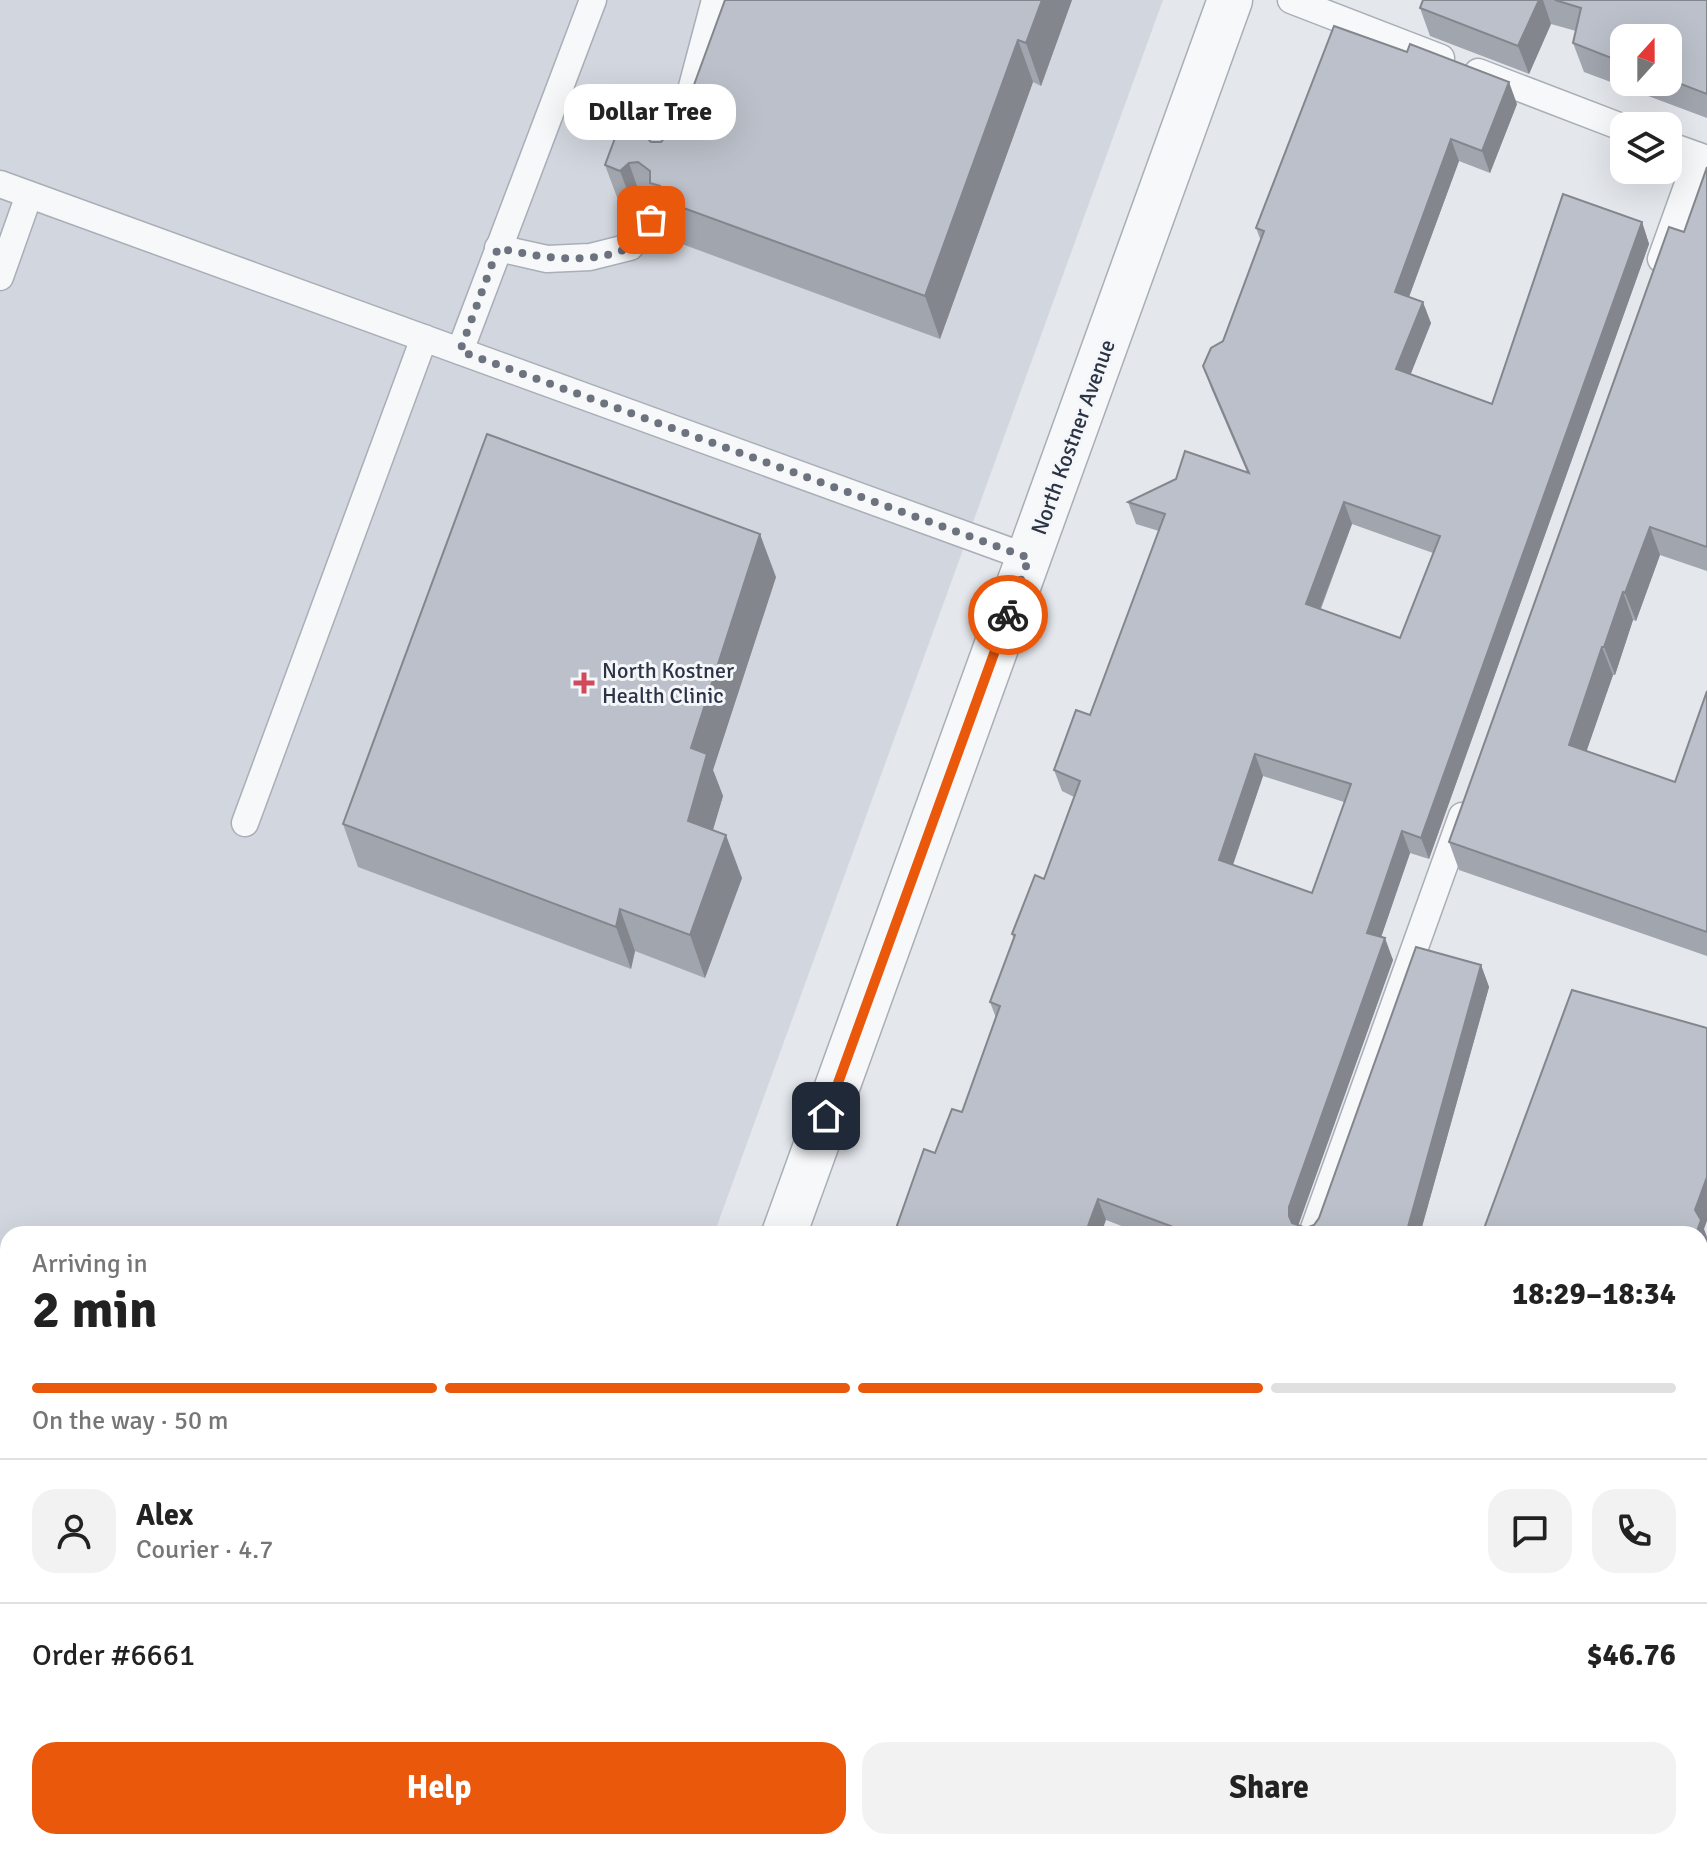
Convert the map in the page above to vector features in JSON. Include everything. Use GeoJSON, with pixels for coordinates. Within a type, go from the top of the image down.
{"type":"FeatureCollection","features":[{"type":"Feature","properties":{"kind":"street","name":"North Kostner Avenue"},"geometry":{"type":"LineString","coordinates":[[787,1226],[1230,0]]}},
{"type":"Feature","properties":{"kind":"lane"},"geometry":{"type":"LineString","coordinates":[[460,351],[593,0]]}},
{"type":"Feature","properties":{"kind":"lane"},"geometry":{"type":"LineString","coordinates":[[675,153],[715,0]]}},
{"type":"Feature","properties":{"kind":"lane"},"geometry":{"type":"LineString","coordinates":[[1291,0],[1610,123]]}},
{"type":"Feature","properties":{"kind":"lane"},"geometry":{"type":"LineString","coordinates":[[1655,276],[1703,158],[1682,150]]}},
{"type":"Feature","properties":{"kind":"lane"},"geometry":{"type":"LineString","coordinates":[[0,184],[1029,558]]}},
{"type":"Feature","properties":{"kind":"lane"},"geometry":{"type":"LineString","coordinates":[[0,277],[29,195]]}},
{"type":"Feature","properties":{"kind":"lane"},"geometry":{"type":"LineString","coordinates":[[498,248],[547,259],[590,257],[630,247],[651,220]]}},
{"type":"Feature","properties":{"kind":"lane"},"geometry":{"type":"LineString","coordinates":[[245,823],[424,338]]}},
{"type":"Feature","properties":{"kind":"lane"},"geometry":{"type":"LineString","coordinates":[[1315,1226],[1468,800]]}},
{"type":"Feature","properties":{"kind":"shaded area"},"geometry":{"type":"Polygon","coordinates":[[[0,0],[1163,0],[717,1226],[0,1226],[0,0]]]}},
{"type":"Feature","properties":{"kind":"building"},"geometry":{"type":"Polygon","coordinates":[[[725,0],[1042,0],[1026,43],[1018,40],[925,296],[656,198],[660,186],[650,183],[650,171],[638,162],[629,163],[620,171],[605,165],[624,114],[640,121],[640,131],[651,142],[661,142],[670,132],[676,134],[725,0]]]}},
{"type":"Feature","properties":{"kind":"building"},"geometry":{"type":"Polygon","coordinates":[[[1423,0],[1539,0],[1518,46],[1420,8],[1423,0]]]}},
{"type":"Feature","properties":{"kind":"building"},"geometry":{"type":"Polygon","coordinates":[[[1555,0],[1707,0],[1707,94],[1682,84],[1682,24],[1610,24],[1610,58],[1573,43],[1581,8],[1555,0]]]}},
{"type":"Feature","properties":{"kind":"building"},"geometry":{"type":"Polygon","coordinates":[[[1334,26],[1407,52],[1410,44],[1509,82],[1482,151],[1451,139],[1395,292],[1423,302],[1396,369],[1492,404],[1563,194],[1642,222],[1421,838],[1402,831],[1367,933],[1385,938],[1289,1207],[1292,1223],[1300,1226],[1171,1226],[1098,1199],[1088,1226],[897,1226],[924,1149],[935,1153],[952,1109],[962,1112],[1000,1006],[990,1002],[1015,935],[1012,934],[1035,875],[1044,879],[1080,781],[1054,770],[1076,710],[1090,715],[1165,514],[1128,502],[1176,479],[1185,451],[1249,473],[1203,366],[1211,348],[1223,341],[1264,231],[1256,228],[1334,26]],[[1344,502],[1306,604],[1400,638],[1440,536],[1344,502]],[[1255,754],[1219,860],[1312,893],[1351,784],[1255,754]]]}},
{"type":"Feature","properties":{"kind":"building"},"geometry":{"type":"Polygon","coordinates":[[[1707,167],[1707,547],[1650,527],[1602,647],[1569,745],[1675,782],[1707,691],[1707,932],[1449,842],[1669,227],[1684,232],[1707,167]]]}},
{"type":"Feature","properties":{"kind":"building","name":"North Kostner Health Clinic"},"geometry":{"type":"Polygon","coordinates":[[[487,434],[760,534],[691,748],[707,754],[688,821],[726,835],[690,935],[620,909],[616,927],[343,824],[487,434]]]}},
{"type":"Feature","properties":{"kind":"building"},"geometry":{"type":"Polygon","coordinates":[[[1416,947],[1481,965],[1408,1226],[1311,1226],[1319,1218],[1416,947]]]}},
{"type":"Feature","properties":{"kind":"building"},"geometry":{"type":"Polygon","coordinates":[[[1572,990],[1707,1028],[1707,1177],[1695,1210],[1701,1220],[1699,1226],[1485,1226],[1572,990]]]}},
{"type":"Feature","properties":{"kind":"way so far"},"geometry":{"type":"LineString","coordinates":[[651,220],[630,247],[590,257],[547,259],[498,248],[460,351],[1029,558],[1008,615]]}},
{"type":"Feature","properties":{"kind":"place","name":"Dollar Tree"},"geometry":{"type":"Point","coordinates":[651,220]}},
{"type":"Feature","properties":{"kind":"place","name":"North Kostner Health Clinic"},"geometry":{"type":"Point","coordinates":[584,683]}},
{"type":"Feature","properties":{"kind":"route"},"geometry":{"type":"LineString","coordinates":[[826,1116],[1008,615]]}}]}
